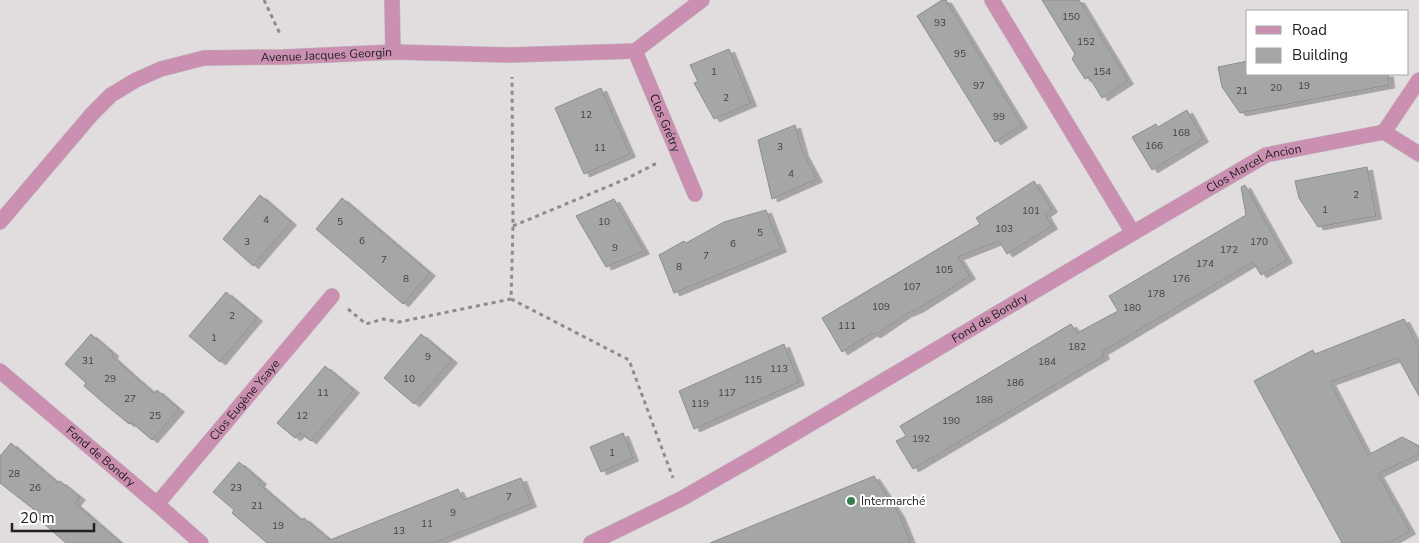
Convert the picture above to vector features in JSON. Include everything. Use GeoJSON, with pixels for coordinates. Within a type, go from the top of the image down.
{"type":"FeatureCollection","features":[{"type":"Feature","properties":{"kind":"street"},"geometry":{"type":"LineString","coordinates":[[392,0],[394,52]]}},
{"type":"Feature","properties":{"kind":"street"},"geometry":{"type":"LineString","coordinates":[[635,51],[702,0]]}},
{"type":"Feature","properties":{"kind":"street"},"geometry":{"type":"LineString","coordinates":[[992,0],[1133,233]]}},
{"type":"Feature","properties":{"kind":"street","name":"Avenue Jacques Georgin"},"geometry":{"type":"LineString","coordinates":[[0,222],[92,114],[111,95],[136,80],[160,69],[204,58],[394,52],[510,55],[635,51]]}},
{"type":"Feature","properties":{"kind":"street","name":"Clos Grétry"},"geometry":{"type":"LineString","coordinates":[[635,51],[676,153],[695,194]]}},
{"type":"Feature","properties":{"kind":"street"},"geometry":{"type":"LineString","coordinates":[[1419,80],[1384,132],[1419,154]]}},
{"type":"Feature","properties":{"kind":"street","name":"Clos Marcel Ancion"},"geometry":{"type":"LineString","coordinates":[[1133,233],[1266,155],[1384,132]]}},
{"type":"Feature","properties":{"kind":"street","name":"Fond de Bondry"},"geometry":{"type":"LineString","coordinates":[[591,543],[607,540],[680,499],[1133,233]]}},
{"type":"Feature","properties":{"kind":"street","name":"Clos Eugène Ysaye"},"geometry":{"type":"LineString","coordinates":[[157,504],[332,296]]}},
{"type":"Feature","properties":{"kind":"street","name":"Fond de Bondry"},"geometry":{"type":"LineString","coordinates":[[0,371],[201,543]]}},
{"type":"Feature","properties":{"kind":"path"},"geometry":{"type":"LineString","coordinates":[[264,0],[282,36],[283,57]]}},
{"type":"Feature","properties":{"kind":"path"},"geometry":{"type":"LineString","coordinates":[[510,55],[513,226],[511,298]]}},
{"type":"Feature","properties":{"kind":"path"},"geometry":{"type":"LineString","coordinates":[[513,226],[626,179],[676,153]]}},
{"type":"Feature","properties":{"kind":"path"},"geometry":{"type":"LineString","coordinates":[[332,296],[366,324],[383,319],[399,322],[511,298],[629,360],[680,499]]}},
{"type":"Feature","properties":{"kind":"building"},"geometry":{"type":"Polygon","coordinates":[[[942,0],[946,0],[1022,125],[995,142],[917,16],[942,0]]]}},
{"type":"Feature","properties":{"kind":"building"},"geometry":{"type":"Polygon","coordinates":[[[1042,0],[1079,0],[1128,81],[1102,98],[1089,77],[1085,79],[1072,59],[1075,54],[1042,0]]]}},
{"type":"Feature","properties":{"kind":"building"},"geometry":{"type":"Polygon","coordinates":[[[729,49],[751,103],[714,119],[694,83],[698,82],[690,65],[729,49]]]}},
{"type":"Feature","properties":{"kind":"building"},"geometry":{"type":"Polygon","coordinates":[[[1246,61],[1246,75],[1388,75],[1389,85],[1240,113],[1222,87],[1218,67],[1246,61]]]}},
{"type":"Feature","properties":{"kind":"building"},"geometry":{"type":"Polygon","coordinates":[[[601,88],[630,154],[584,174],[555,108],[601,88]]]}},
{"type":"Feature","properties":{"kind":"building"},"geometry":{"type":"Polygon","coordinates":[[[1187,110],[1203,139],[1152,170],[1132,137],[1156,124],[1158,127],[1187,110]]]}},
{"type":"Feature","properties":{"kind":"building"},"geometry":{"type":"Polygon","coordinates":[[[795,125],[803,153],[817,179],[772,199],[758,140],[795,125]]]}},
{"type":"Feature","properties":{"kind":"building"},"geometry":{"type":"Polygon","coordinates":[[[1367,167],[1376,216],[1318,227],[1299,198],[1295,181],[1367,167]]]}},
{"type":"Feature","properties":{"kind":"building"},"geometry":{"type":"Polygon","coordinates":[[[1034,181],[1052,209],[1045,214],[1052,226],[1007,254],[999,241],[958,257],[970,276],[875,335],[872,333],[842,352],[822,318],[980,224],[976,218],[1034,181]]]}},
{"type":"Feature","properties":{"kind":"building"},"geometry":{"type":"Polygon","coordinates":[[[1245,185],[1287,260],[1261,275],[1253,262],[1102,352],[1104,356],[913,469],[896,441],[906,436],[900,426],[1071,324],[1077,333],[1118,311],[1109,296],[1246,215],[1241,187],[1245,185]]]}},
{"type":"Feature","properties":{"kind":"building"},"geometry":{"type":"Polygon","coordinates":[[[260,195],[291,222],[253,266],[223,239],[260,195]]]}},
{"type":"Feature","properties":{"kind":"building"},"geometry":{"type":"Polygon","coordinates":[[[342,198],[430,273],[403,304],[316,229],[342,198]]]}},
{"type":"Feature","properties":{"kind":"building"},"geometry":{"type":"Polygon","coordinates":[[[614,199],[644,251],[606,267],[576,216],[614,199]]]}},
{"type":"Feature","properties":{"kind":"building"},"geometry":{"type":"Polygon","coordinates":[[[766,210],[781,249],[674,293],[659,255],[684,241],[686,243],[724,222],[766,210]]]}},
{"type":"Feature","properties":{"kind":"building"},"geometry":{"type":"Polygon","coordinates":[[[226,292],[257,318],[220,362],[189,336],[226,292]]]}},
{"type":"Feature","properties":{"kind":"building"},"geometry":{"type":"Polygon","coordinates":[[[1404,319],[1419,348],[1419,396],[1398,358],[1330,382],[1368,455],[1402,437],[1419,446],[1419,454],[1378,474],[1410,531],[1389,543],[1342,543],[1254,381],[1313,350],[1315,354],[1404,319]]]}},
{"type":"Feature","properties":{"kind":"building"},"geometry":{"type":"Polygon","coordinates":[[[91,334],[113,353],[112,356],[154,393],[157,390],[179,409],[152,440],[131,422],[129,424],[84,386],[86,383],[65,364],[91,334]]]}},
{"type":"Feature","properties":{"kind":"building"},"geometry":{"type":"Polygon","coordinates":[[[421,334],[452,360],[414,404],[384,378],[421,334]]]}},
{"type":"Feature","properties":{"kind":"building"},"geometry":{"type":"Polygon","coordinates":[[[784,344],[799,382],[694,429],[679,391],[784,344]]]}},
{"type":"Feature","properties":{"kind":"building"},"geometry":{"type":"Polygon","coordinates":[[[325,366],[354,390],[311,441],[300,433],[295,438],[277,423],[325,366]]]}},
{"type":"Feature","properties":{"kind":"building"},"geometry":{"type":"Polygon","coordinates":[[[623,433],[633,458],[601,472],[590,447],[623,433]]]}},
{"type":"Feature","properties":{"kind":"building"},"geometry":{"type":"Polygon","coordinates":[[[11,443],[58,483],[60,481],[80,497],[75,503],[121,543],[66,543],[35,516],[37,512],[0,483],[0,456],[11,443]]]}},
{"type":"Feature","properties":{"kind":"building"},"geometry":{"type":"Polygon","coordinates":[[[239,462],[261,481],[259,484],[301,520],[304,518],[330,540],[458,489],[463,500],[521,478],[531,504],[434,543],[267,543],[232,513],[234,510],[213,492],[239,462]]]}},
{"type":"Feature","properties":{"kind":"building","name":"Intermarché"},"geometry":{"type":"Polygon","coordinates":[[[874,476],[899,514],[911,543],[710,543],[874,476]]]}},
{"type":"Feature","properties":{"kind":"place","name":"Intermarché"},"geometry":{"type":"Point","coordinates":[851,501]}}]}
